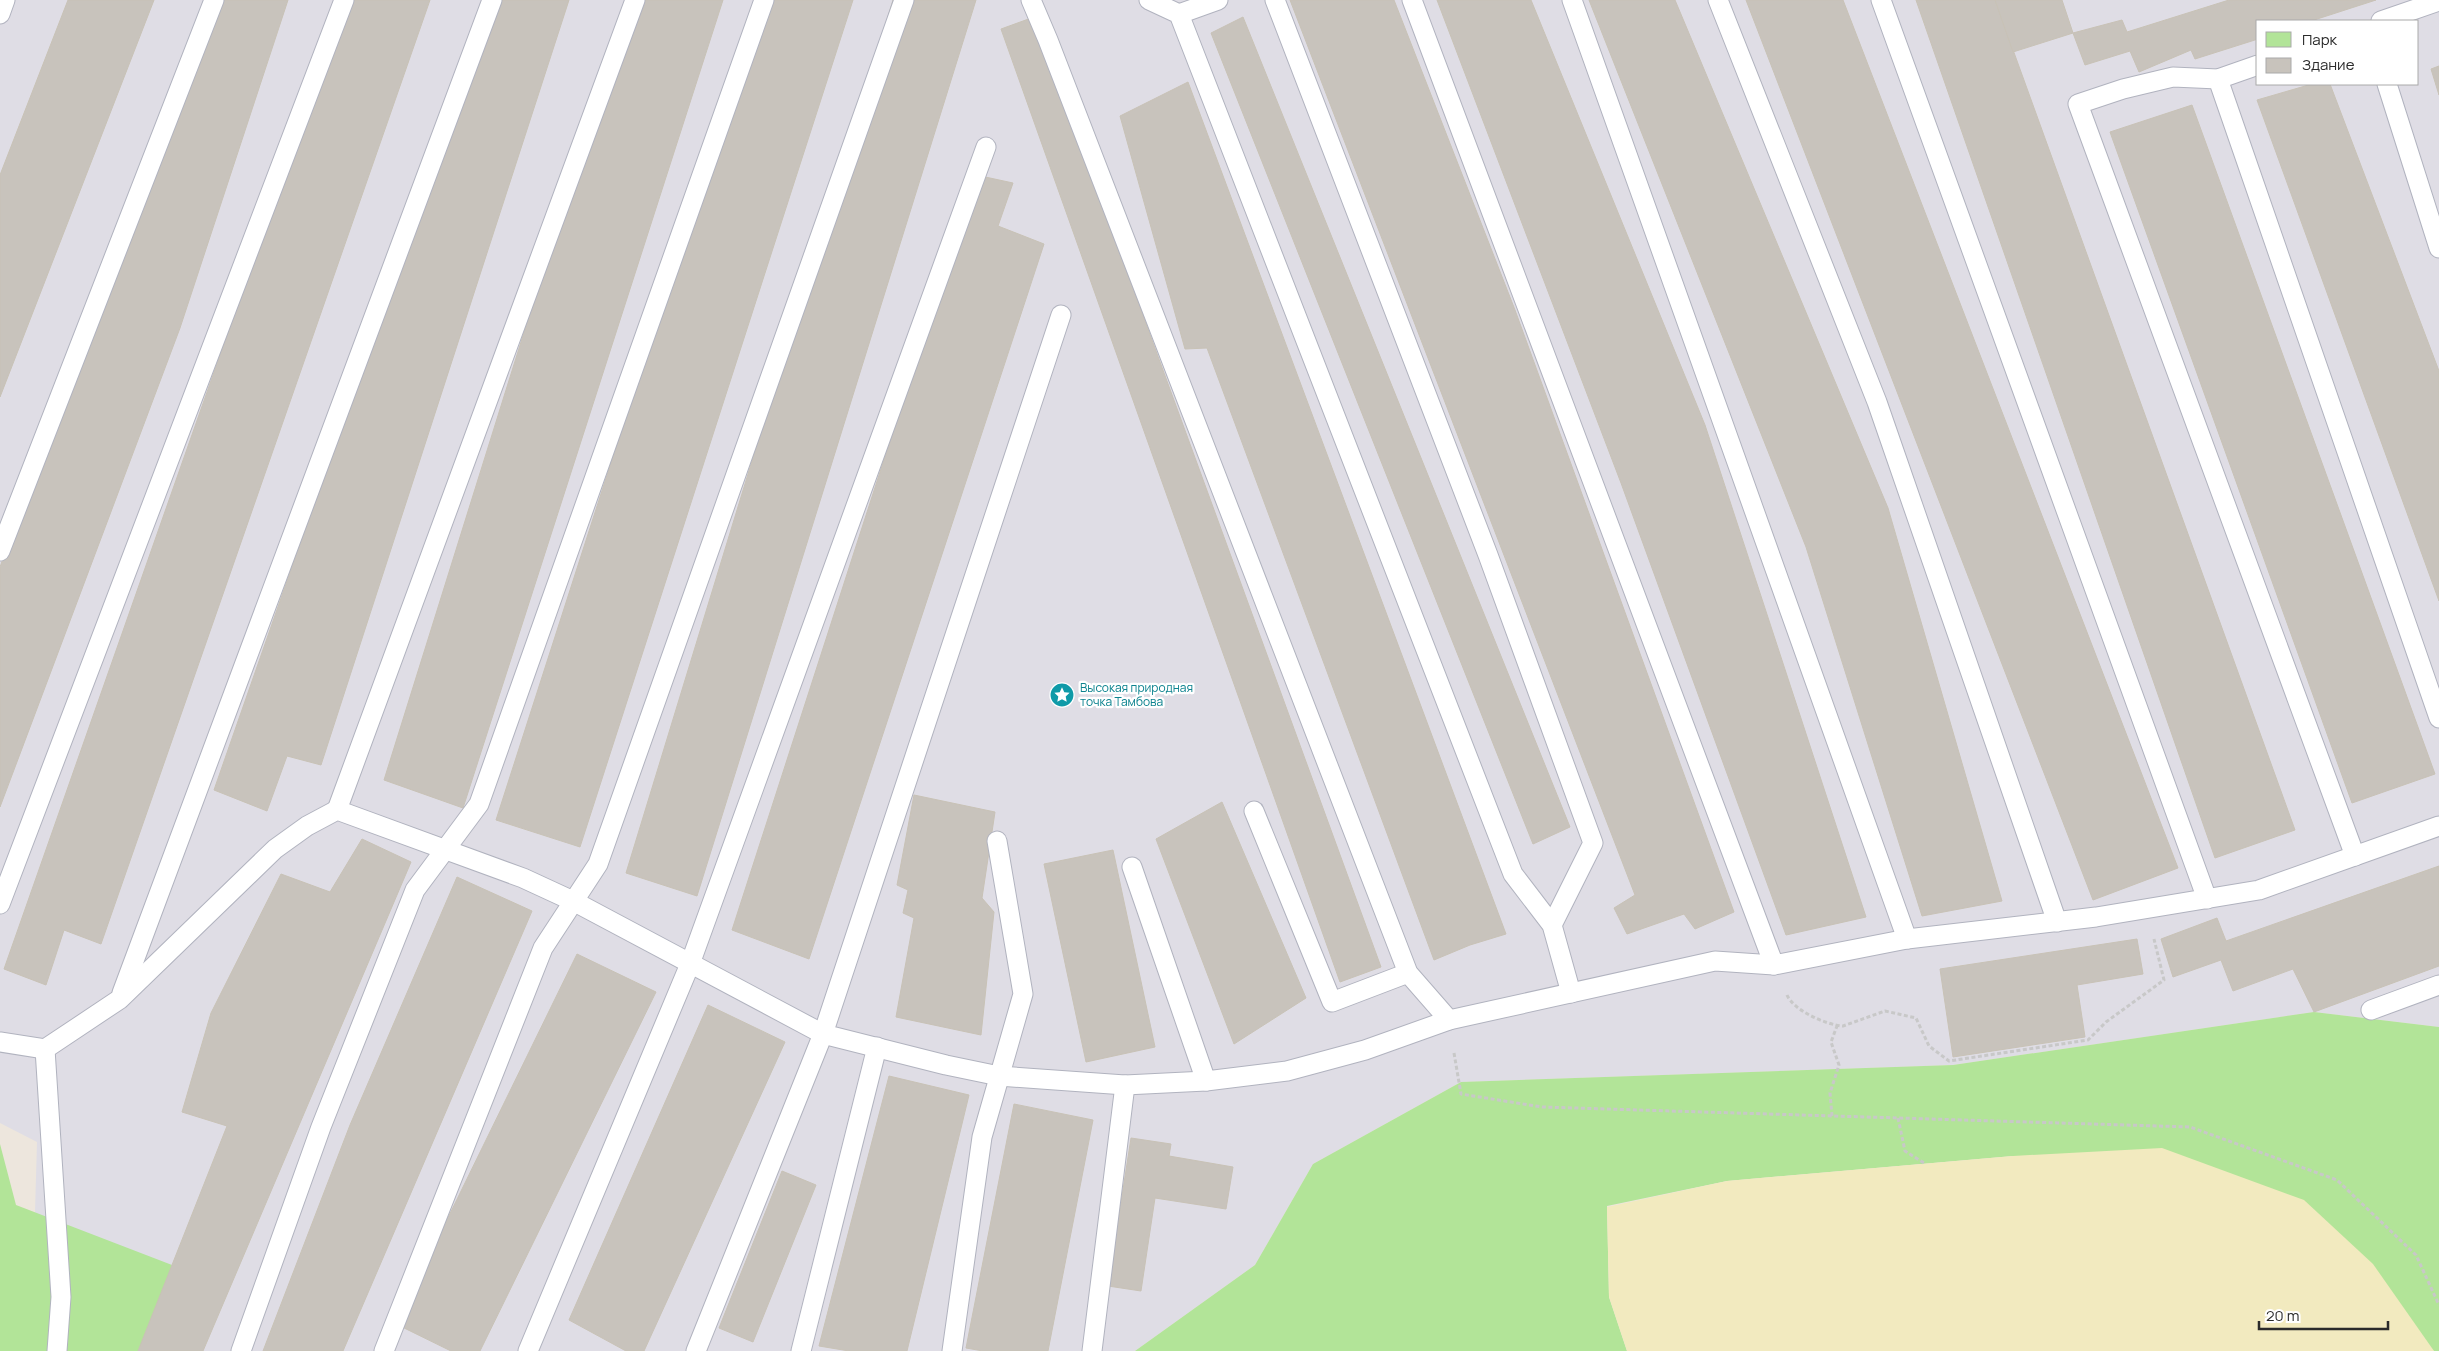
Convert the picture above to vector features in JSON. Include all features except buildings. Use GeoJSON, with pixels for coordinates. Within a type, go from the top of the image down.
{"type":"FeatureCollection","features":[{"type":"Feature","properties":{"kind":"lane"},"geometry":{"type":"LineString","coordinates":[[0,14],[5,0]]}},
{"type":"Feature","properties":{"kind":"lane"},"geometry":{"type":"LineString","coordinates":[[0,551],[214,0]]}},
{"type":"Feature","properties":{"kind":"lane"},"geometry":{"type":"LineString","coordinates":[[0,904],[344,0]]}},
{"type":"Feature","properties":{"kind":"lane"},"geometry":{"type":"LineString","coordinates":[[120,999],[492,0]]}},
{"type":"Feature","properties":{"kind":"lane"},"geometry":{"type":"LineString","coordinates":[[0,1042],[45,1049],[120,999],[274,848],[307,826],[337,810],[635,0]]}},
{"type":"Feature","properties":{"kind":"lane"},"geometry":{"type":"LineString","coordinates":[[241,1351],[321,1127],[415,890],[479,804],[764,0]]}},
{"type":"Feature","properties":{"kind":"lane"},"geometry":{"type":"LineString","coordinates":[[384,1351],[543,948],[575,902],[598,864],[904,0]]}},
{"type":"Feature","properties":{"kind":"lane"},"geometry":{"type":"LineString","coordinates":[[1031,0],[1408,973],[1449,1020]]}},
{"type":"Feature","properties":{"kind":"lane"},"geometry":{"type":"LineString","coordinates":[[1149,0],[1179,14],[1513,874],[1552,925],[1571,992]]}},
{"type":"Feature","properties":{"kind":"lane"},"geometry":{"type":"LineString","coordinates":[[1179,14],[1218,0]]}},
{"type":"Feature","properties":{"kind":"lane"},"geometry":{"type":"LineString","coordinates":[[1275,0],[1488,555],[1593,843],[1552,925]]}},
{"type":"Feature","properties":{"kind":"lane"},"geometry":{"type":"LineString","coordinates":[[1412,0],[1774,965]]}},
{"type":"Feature","properties":{"kind":"lane"},"geometry":{"type":"LineString","coordinates":[[1572,0],[1907,939]]}},
{"type":"Feature","properties":{"kind":"lane"},"geometry":{"type":"LineString","coordinates":[[1718,0],[1878,402],[2057,922]]}},
{"type":"Feature","properties":{"kind":"lane"},"geometry":{"type":"LineString","coordinates":[[1881,0],[2207,899]]}},
{"type":"Feature","properties":{"kind":"lane"},"geometry":{"type":"LineString","coordinates":[[2384,20],[2439,1]]}},
{"type":"Feature","properties":{"kind":"lane"},"geometry":{"type":"LineString","coordinates":[[2256,66],[2218,79],[2173,78],[2123,89],[2078,104],[2355,856]]}},
{"type":"Feature","properties":{"kind":"lane"},"geometry":{"type":"LineString","coordinates":[[2218,79],[2439,718]]}},
{"type":"Feature","properties":{"kind":"lane"},"geometry":{"type":"LineString","coordinates":[[2387,85],[2439,248]]}},
{"type":"Feature","properties":{"kind":"lane"},"geometry":{"type":"LineString","coordinates":[[528,1351],[690,964],[986,147]]}},
{"type":"Feature","properties":{"kind":"lane"},"geometry":{"type":"LineString","coordinates":[[696,1351],[824,1034],[1061,315]]}},
{"type":"Feature","properties":{"kind":"lane"},"geometry":{"type":"LineString","coordinates":[[337,810],[446,848],[523,878],[575,902],[824,1034],[946,1065],[999,1076],[1125,1085],[1206,1081],[1287,1071],[1365,1050],[1449,1020],[1715,961],[1774,965],[1907,939],[2057,922],[2260,890],[2439,826]]}},
{"type":"Feature","properties":{"kind":"lane"},"geometry":{"type":"LineString","coordinates":[[1254,811],[1332,1002],[1408,973]]}},
{"type":"Feature","properties":{"kind":"lane"},"geometry":{"type":"LineString","coordinates":[[952,1351],[982,1137],[1023,994],[997,841]]}},
{"type":"Feature","properties":{"kind":"lane"},"geometry":{"type":"LineString","coordinates":[[1132,867],[1206,1081]]}},
{"type":"Feature","properties":{"kind":"lane"},"geometry":{"type":"LineString","coordinates":[[2371,1010],[2439,985]]}},
{"type":"Feature","properties":{"kind":"lane"},"geometry":{"type":"LineString","coordinates":[[801,1351],[877,1046]]}},
{"type":"Feature","properties":{"kind":"lane"},"geometry":{"type":"LineString","coordinates":[[45,1049],[61,1297],[56,1351]]}},
{"type":"Feature","properties":{"kind":"lane"},"geometry":{"type":"LineString","coordinates":[[1092,1351],[1125,1085]]}},
{"type":"Feature","properties":{"kind":"path"},"geometry":{"type":"LineString","coordinates":[[1774,965],[1790,1002],[1826,1024],[1843,1026],[1885,1011],[1916,1018],[1929,1046],[1949,1061],[2088,1040],[2106,1022],[2164,980],[2147,909]]}},
{"type":"Feature","properties":{"kind":"path"},"geometry":{"type":"LineString","coordinates":[[1449,1020],[1462,1094],[1542,1107],[2190,1127],[2337,1180],[2416,1255],[2439,1305]]}},
{"type":"Feature","properties":{"kind":"path"},"geometry":{"type":"LineString","coordinates":[[1832,1116],[1830,1093],[1839,1065],[1831,1042],[1837,1026]]}},
{"type":"Feature","properties":{"kind":"path"},"geometry":{"type":"LineString","coordinates":[[1898,1118],[1905,1151],[1924,1163]]}},
{"type":"Feature","properties":{"kind":"shaded area"},"geometry":{"type":"Polygon","coordinates":[[[0,0],[2439,0],[2439,1027],[2314,1012],[1953,1065],[1461,1082],[1313,1164],[1255,1265],[1135,1351],[31,1351],[37,1142],[0,1123],[0,0]]]}},
{"type":"Feature","properties":{"kind":"green space"},"geometry":{"type":"Polygon","coordinates":[[[2314,1012],[2439,1027],[2439,1351],[2434,1351],[2013,1156],[1727,1181],[1607,1206],[1609,1297],[1627,1351],[1135,1351],[1255,1265],[1313,1164],[1461,1082],[1953,1065],[2314,1012]]]}},
{"type":"Feature","properties":{"kind":"green space"},"geometry":{"type":"Polygon","coordinates":[[[0,1144],[16,1205],[172,1265],[144,1351],[0,1351],[0,1144]]]}},
{"type":"Feature","properties":{"kind":"sand"},"geometry":{"type":"Polygon","coordinates":[[[2162,1148],[2304,1200],[2373,1264],[2434,1351],[1627,1351],[1609,1297],[1607,1207],[1727,1181],[2013,1156],[2162,1148]]]}},
{"type":"Feature","properties":{"kind":"place","name":"Высокая природная точка Тамбова"},"geometry":{"type":"Point","coordinates":[1062,695]}}]}
